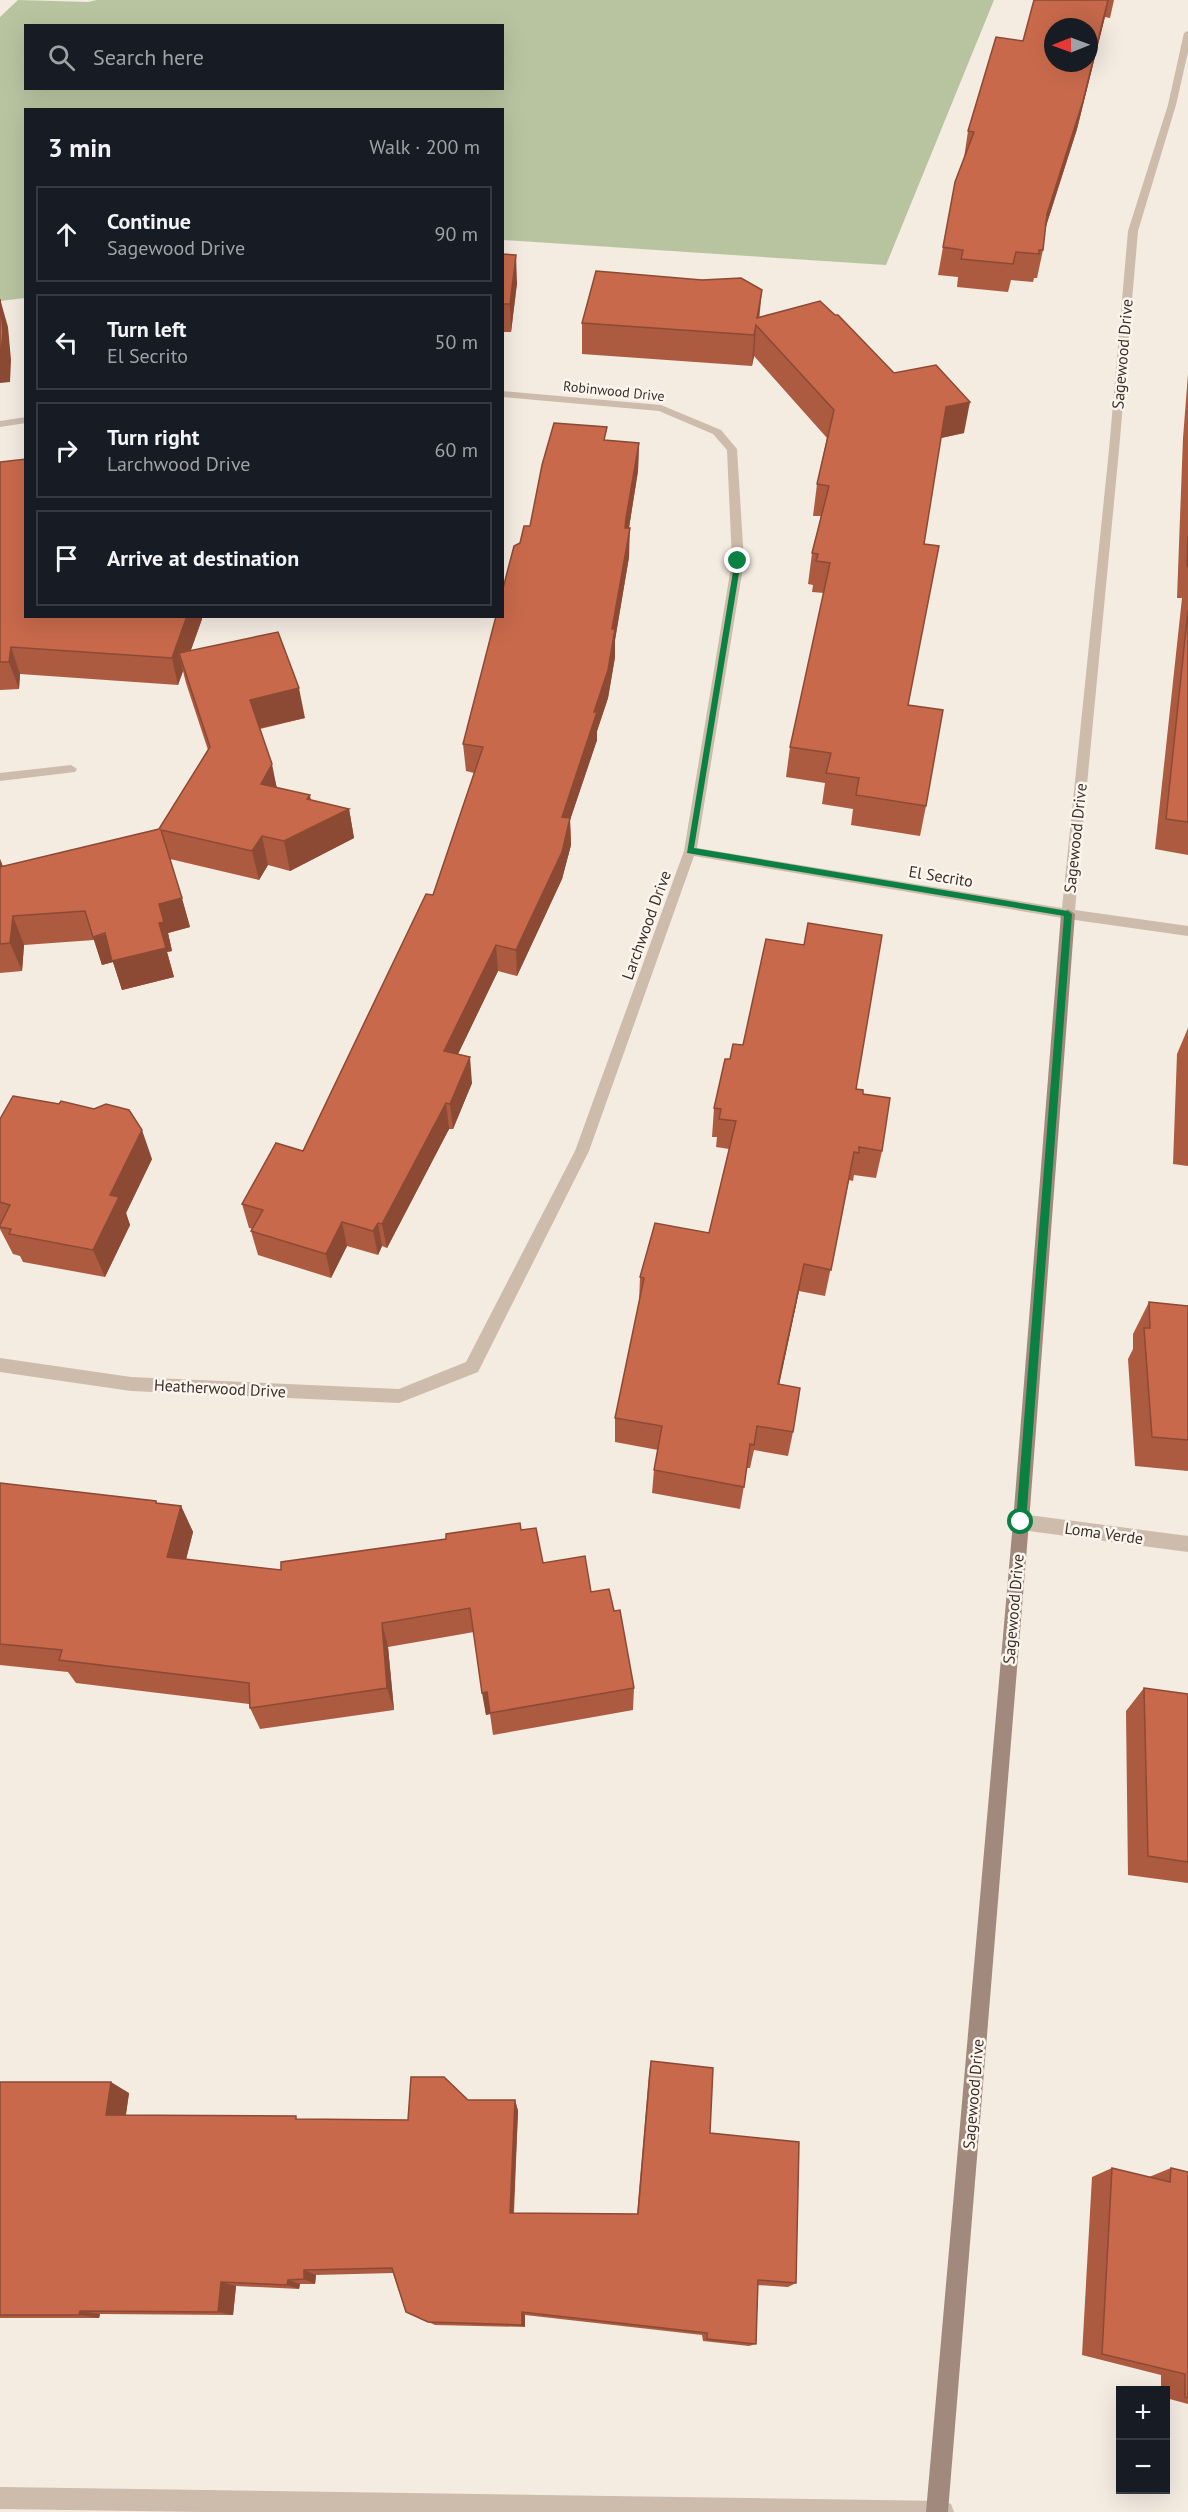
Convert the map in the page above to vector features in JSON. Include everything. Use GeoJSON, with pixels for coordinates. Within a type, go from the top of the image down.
{"type":"FeatureCollection","features":[{"type":"Feature","properties":{"kind":"street","name":"Sagewood Drive"},"geometry":{"type":"LineString","coordinates":[[940,2511],[1068,914],[1114,450],[1132,231],[1173,105],[1188,33]]}},
{"type":"Feature","properties":{"kind":"street","name":"Robinwood Drive"},"geometry":{"type":"LineString","coordinates":[[504,394],[661,408],[717,432]]}},
{"type":"Feature","properties":{"kind":"street"},"geometry":{"type":"LineString","coordinates":[[0,424],[24,420]]}},
{"type":"Feature","properties":{"kind":"street","name":"Larchwood Drive"},"geometry":{"type":"LineString","coordinates":[[438,1379],[472,1367],[582,1151],[690,850],[738,561],[732,449],[717,432]]}},
{"type":"Feature","properties":{"kind":"street"},"geometry":{"type":"LineString","coordinates":[[0,777],[71,769]]}},
{"type":"Feature","properties":{"kind":"street","name":"El Secrito"},"geometry":{"type":"LineString","coordinates":[[690,850],[1068,914],[1188,931]]}},
{"type":"Feature","properties":{"kind":"street","name":"Heatherwood Drive"},"geometry":{"type":"LineString","coordinates":[[0,1365],[131,1384],[399,1396],[438,1379]]}},
{"type":"Feature","properties":{"kind":"street","name":"Loma Verde"},"geometry":{"type":"LineString","coordinates":[[1021,1522],[1188,1545]]}},
{"type":"Feature","properties":{"kind":"street"},"geometry":{"type":"LineString","coordinates":[[0,2498],[940,2511]]}},
{"type":"Feature","properties":{"kind":"green space"},"geometry":{"type":"Polygon","coordinates":[[[18,0],[88,2],[97,0],[994,0],[886,265],[504,240],[504,108],[24,108],[24,298],[0,301],[0,17],[18,0]]]}},
{"type":"Feature","properties":{"kind":"building"},"geometry":{"type":"Polygon","coordinates":[[[1034,0],[1108,0],[1098,40],[1098,18],[1044,18],[1044,72],[1090,72],[1047,214],[1043,250],[1039,250],[1039,254],[1016,252],[1013,264],[961,259],[963,250],[943,247],[955,182],[974,132],[968,131],[996,37],[1023,41],[1034,0]]]}},
{"type":"Feature","properties":{"kind":"building"},"geometry":{"type":"Polygon","coordinates":[[[504,254],[516,255],[510,304],[504,304],[504,254]]]}},
{"type":"Feature","properties":{"kind":"building"},"geometry":{"type":"Polygon","coordinates":[[[596,271],[702,280],[741,278],[762,290],[757,318],[820,301],[835,315],[838,315],[894,373],[936,365],[970,402],[946,407],[924,544],[939,546],[908,705],[943,710],[926,806],[856,795],[859,778],[826,773],[831,753],[790,747],[830,563],[816,561],[818,554],[812,553],[829,486],[817,484],[834,410],[756,325],[754,335],[582,323],[596,271]]]}},
{"type":"Feature","properties":{"kind":"building"},"geometry":{"type":"Polygon","coordinates":[[[0,299],[3,332],[1,354],[0,354],[0,299]]]}},
{"type":"Feature","properties":{"kind":"building"},"geometry":{"type":"Polygon","coordinates":[[[554,423],[607,427],[604,440],[639,443],[626,518],[625,528],[630,528],[612,629],[615,629],[608,670],[594,712],[597,712],[562,817],[570,818],[562,852],[516,950],[496,945],[444,1051],[470,1057],[450,1104],[446,1103],[382,1224],[378,1223],[373,1231],[342,1222],[326,1254],[251,1231],[263,1210],[242,1204],[276,1143],[303,1151],[426,894],[433,895],[483,747],[463,744],[495,618],[504,618],[504,584],[514,546],[520,543],[524,526],[530,526],[542,465],[554,423]]]}},
{"type":"Feature","properties":{"kind":"building"},"geometry":{"type":"Polygon","coordinates":[[[24,459],[24,618],[186,618],[172,658],[11,647],[9,662],[0,662],[0,462],[24,459]]]}},
{"type":"Feature","properties":{"kind":"building"},"geometry":{"type":"Polygon","coordinates":[[[1188,610],[1188,822],[1166,819],[1188,610]]]}},
{"type":"Feature","properties":{"kind":"building"},"geometry":{"type":"Polygon","coordinates":[[[278,632],[299,688],[250,700],[272,764],[261,784],[310,795],[307,799],[349,809],[284,841],[262,836],[252,851],[161,830],[182,898],[159,904],[164,922],[159,923],[166,948],[112,961],[105,933],[93,937],[85,911],[13,916],[10,943],[0,944],[0,867],[159,829],[210,747],[179,653],[278,632]]]}},
{"type":"Feature","properties":{"kind":"building"},"geometry":{"type":"Polygon","coordinates":[[[808,923],[882,935],[856,1089],[863,1090],[863,1094],[890,1098],[882,1151],[859,1147],[859,1153],[854,1152],[831,1270],[804,1264],[778,1384],[800,1388],[793,1432],[757,1426],[754,1445],[750,1444],[744,1487],[654,1470],[662,1426],[615,1418],[644,1278],[640,1277],[655,1223],[709,1233],[736,1121],[719,1119],[721,1109],[714,1108],[725,1059],[730,1059],[733,1044],[743,1045],[766,939],[804,945],[808,923]]]}},
{"type":"Feature","properties":{"kind":"building"},"geometry":{"type":"Polygon","coordinates":[[[13,1096],[59,1104],[61,1101],[94,1109],[106,1104],[129,1110],[142,1130],[110,1195],[119,1197],[93,1250],[9,1234],[11,1229],[0,1227],[10,1205],[0,1202],[0,1119],[13,1096]]]}},
{"type":"Feature","properties":{"kind":"building"},"geometry":{"type":"Polygon","coordinates":[[[1149,1302],[1188,1306],[1188,1440],[1152,1437],[1144,1328],[1150,1328],[1149,1302]]]}},
{"type":"Feature","properties":{"kind":"building"},"geometry":{"type":"Polygon","coordinates":[[[0,1483],[156,1501],[156,1503],[181,1506],[167,1557],[281,1570],[281,1562],[446,1539],[446,1534],[520,1523],[521,1530],[536,1528],[543,1563],[585,1556],[591,1592],[609,1589],[614,1611],[620,1610],[634,1688],[490,1713],[487,1692],[482,1693],[470,1608],[382,1623],[387,1688],[250,1708],[249,1683],[59,1660],[62,1650],[0,1644],[0,1483]]]}},
{"type":"Feature","properties":{"kind":"building"},"geometry":{"type":"Polygon","coordinates":[[[1144,1688],[1188,1694],[1188,1862],[1148,1856],[1144,1688]]]}},
{"type":"Feature","properties":{"kind":"building"},"geometry":{"type":"Polygon","coordinates":[[[651,2061],[713,2068],[710,2133],[799,2142],[796,2283],[758,2280],[756,2344],[707,2339],[707,2333],[522,2312],[522,2325],[428,2322],[406,2312],[392,2268],[304,2270],[304,2279],[288,2280],[287,2285],[221,2282],[218,2312],[80,2311],[79,2315],[0,2315],[0,2082],[111,2082],[106,2115],[296,2116],[296,2119],[408,2120],[411,2077],[444,2077],[468,2100],[515,2100],[510,2213],[638,2214],[651,2061]]]}},
{"type":"Feature","properties":{"kind":"building"},"geometry":{"type":"Polygon","coordinates":[[[1112,2168],[1170,2182],[1171,2168],[1188,2172],[1188,2398],[1185,2397],[1185,2374],[1102,2354],[1112,2168]]]}},
{"type":"Feature","properties":{"kind":"route"},"geometry":{"type":"LineString","coordinates":[[738,561],[690,850],[1068,914],[1021,1522]]}}]}
